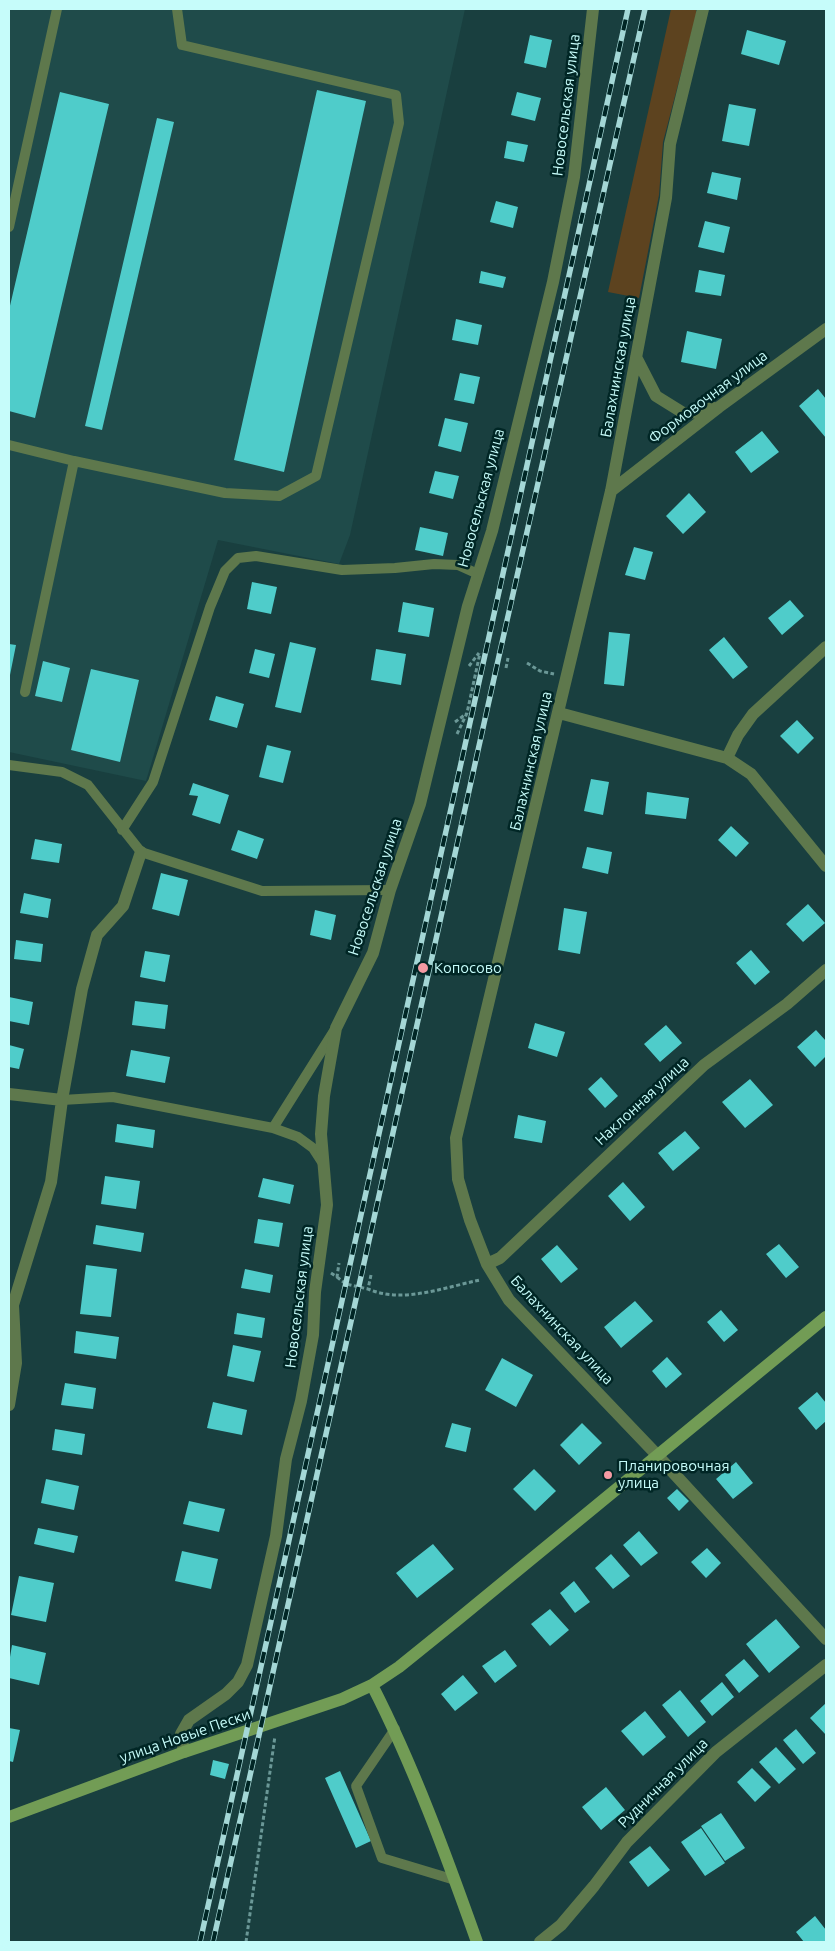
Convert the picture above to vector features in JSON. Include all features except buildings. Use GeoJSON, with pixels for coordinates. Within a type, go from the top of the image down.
{"type":"FeatureCollection","features":[{"type":"Feature","properties":{"kind":"main road"},"geometry":{"type":"LineString","coordinates":[[477,1942],[455,1880],[395,1729],[372,1685],[399,1667],[442,1633],[826,1317]]}},
{"type":"Feature","properties":{"kind":"main road","name":"улица Новые Пески"},"geometry":{"type":"LineString","coordinates":[[9,1817],[184,1752],[342,1699],[372,1685]]}},
{"type":"Feature","properties":{"kind":"street","name":"Новосельская улица"},"geometry":{"type":"LineString","coordinates":[[184,1752],[181,1734],[189,1720],[226,1694],[238,1682],[247,1665],[276,1536],[286,1460],[301,1401],[313,1335],[315,1292],[327,1204],[325,1167],[320,1134],[324,1096],[336,1028],[373,954],[390,890],[420,804],[468,606],[492,531],[557,263],[574,177],[593,9]]}},
{"type":"Feature","properties":{"kind":"street","name":"Балахнинская улица"},"geometry":{"type":"LineString","coordinates":[[703,9],[670,144],[666,198],[611,491],[456,1138],[458,1179],[486,1264],[509,1300],[658,1456],[826,1639]]}},
{"type":"Feature","properties":{"kind":"street","name":"Формовочная улица"},"geometry":{"type":"LineString","coordinates":[[611,491],[719,407],[826,329]]}},
{"type":"Feature","properties":{"kind":"street"},"geometry":{"type":"LineString","coordinates":[[636,357],[656,396],[685,414],[719,407]]}},
{"type":"Feature","properties":{"kind":"street"},"geometry":{"type":"LineString","coordinates":[[727,758],[738,735],[753,714],[826,647]]}},
{"type":"Feature","properties":{"kind":"street"},"geometry":{"type":"LineString","coordinates":[[559,714],[727,758],[751,774],[826,866]]}},
{"type":"Feature","properties":{"kind":"street"},"geometry":{"type":"LineString","coordinates":[[9,1405],[16,1363],[13,1305],[51,1182],[62,1100],[82,989],[96,935],[123,906],[141,852]]}},
{"type":"Feature","properties":{"kind":"street","name":"Наклонная улица"},"geometry":{"type":"LineString","coordinates":[[486,1264],[500,1258],[704,1065],[787,1004],[826,970]]}},
{"type":"Feature","properties":{"kind":"street"},"geometry":{"type":"LineString","coordinates":[[9,1094],[62,1100]]}},
{"type":"Feature","properties":{"kind":"street","name":"Рудничная улица"},"geometry":{"type":"LineString","coordinates":[[540,1942],[561,1925],[627,1842],[716,1752],[826,1665]]}},
{"type":"Feature","properties":{"kind":"lane"},"geometry":{"type":"LineString","coordinates":[[9,227],[56,9]]}},
{"type":"Feature","properties":{"kind":"lane"},"geometry":{"type":"LineString","coordinates":[[9,445],[74,461],[225,493],[279,496],[316,476],[399,123],[396,95],[182,45],[177,9]]}},
{"type":"Feature","properties":{"kind":"lane"},"geometry":{"type":"LineString","coordinates":[[25,692],[74,461]]}},
{"type":"Feature","properties":{"kind":"lane"},"geometry":{"type":"LineString","coordinates":[[122,830],[153,782],[210,607],[225,571],[238,558],[256,556],[342,570],[434,564],[458,565],[478,574]]}},
{"type":"Feature","properties":{"kind":"lane"},"geometry":{"type":"LineString","coordinates":[[9,765],[62,772],[88,786],[141,852],[262,891],[390,890]]}},
{"type":"Feature","properties":{"kind":"lane"},"geometry":{"type":"LineString","coordinates":[[273,1128],[336,1028]]}},
{"type":"Feature","properties":{"kind":"lane"},"geometry":{"type":"LineString","coordinates":[[62,1100],[113,1097],[273,1128],[298,1138],[312,1148],[325,1167]]}},
{"type":"Feature","properties":{"kind":"lane"},"geometry":{"type":"LineString","coordinates":[[395,1729],[356,1786],[382,1858],[455,1880]]}},
{"type":"Feature","properties":{"kind":"path"},"geometry":{"type":"LineString","coordinates":[[457,734],[467,713],[480,653]]}},
{"type":"Feature","properties":{"kind":"path"},"geometry":{"type":"LineString","coordinates":[[506,668],[508,658]]}},
{"type":"Feature","properties":{"kind":"path"},"geometry":{"type":"LineString","coordinates":[[527,663],[540,671],[567,677]]}},
{"type":"Feature","properties":{"kind":"path"},"geometry":{"type":"LineString","coordinates":[[368,1289],[371,1275]]}},
{"type":"Feature","properties":{"kind":"path"},"geometry":{"type":"LineString","coordinates":[[337,1277],[346,1284],[380,1294],[409,1295],[494,1278]]}},
{"type":"Feature","properties":{"kind":"path"},"geometry":{"type":"LineString","coordinates":[[246,1942],[277,1721]]}},
{"type":"Feature","properties":{"kind":"shaded area"},"geometry":{"type":"Polygon","coordinates":[[[9,9],[465,9],[350,535],[339,564],[218,540],[146,781],[9,752],[9,9]]]}},
{"type":"Feature","properties":{"kind":"shaded area"},"geometry":{"type":"Polygon","coordinates":[[[671,9],[696,9],[696,16],[663,142],[659,195],[639,298],[608,292],[671,9]]]}},
{"type":"Feature","properties":{"kind":"railway"},"geometry":{"type":"LineString","coordinates":[[200,1942],[628,9]]}},
{"type":"Feature","properties":{"kind":"railway"},"geometry":{"type":"LineString","coordinates":[[213,1942],[645,9]]}},
{"type":"Feature","properties":{"kind":"place","name":"Копосово"},"geometry":{"type":"Point","coordinates":[423,968]}},
{"type":"Feature","properties":{"kind":"place","name":"Планировочная улица"},"geometry":{"type":"Point","coordinates":[608,1475]}}]}
